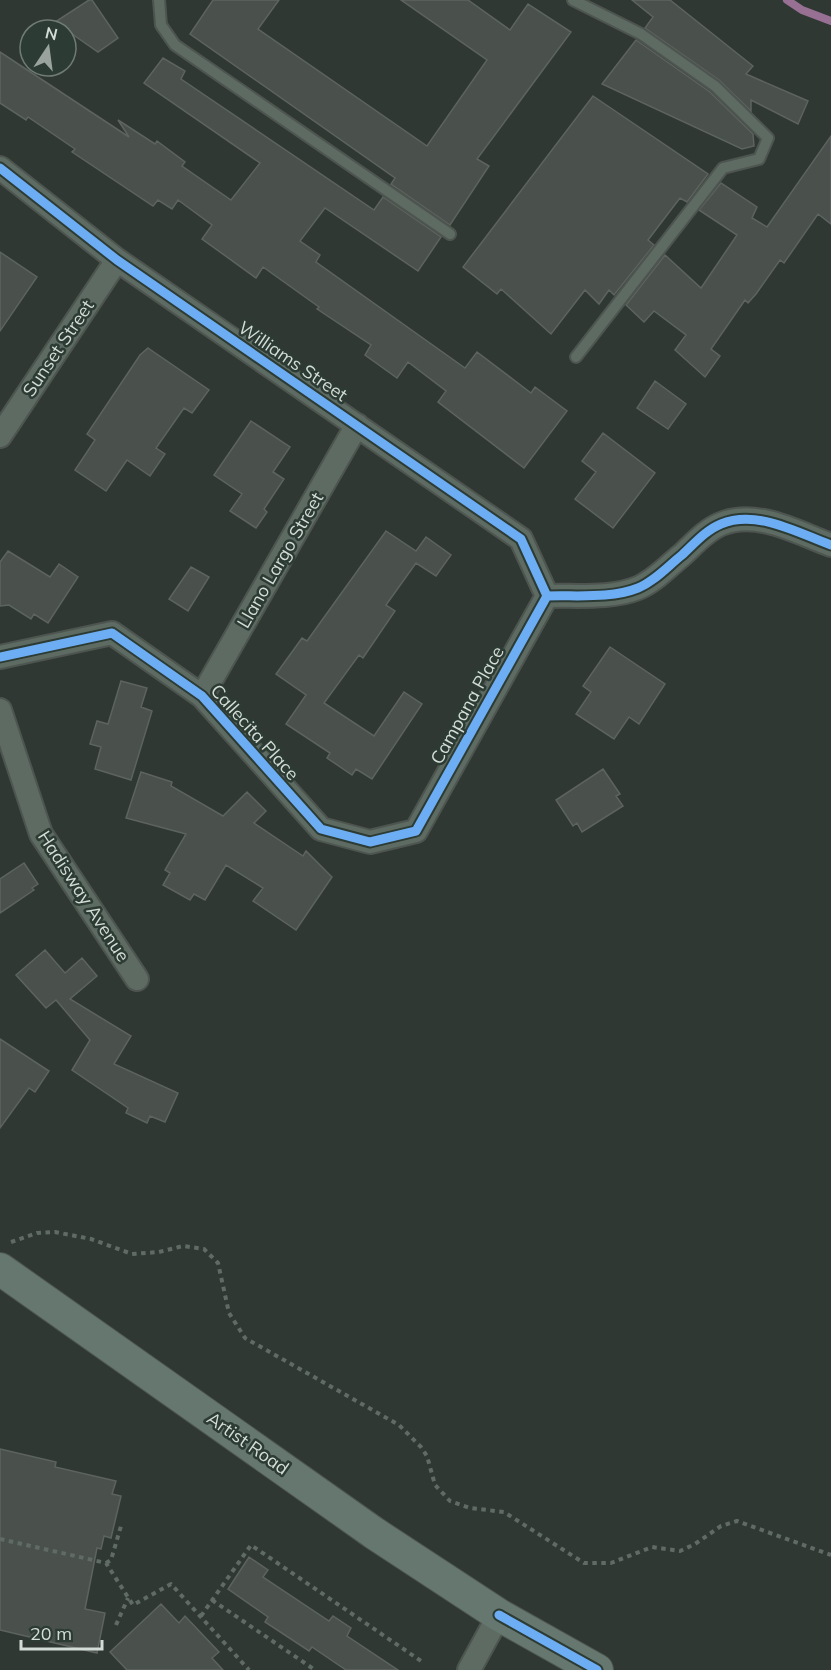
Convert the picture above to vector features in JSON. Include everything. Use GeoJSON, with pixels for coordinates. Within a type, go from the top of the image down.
{"type":"FeatureCollection","features":[{"type":"Feature","properties":{"kind":"main road","name":"Artist Road"},"geometry":{"type":"LineString","coordinates":[[5,1255],[375,1533],[499,1615],[597,1670]]}},
{"type":"Feature","properties":{"kind":"street","name":"Williams Street"},"geometry":{"type":"LineString","coordinates":[[0,168],[117,260],[520,539],[548,596]]}},
{"type":"Feature","properties":{"kind":"street","name":"Sunset Street"},"geometry":{"type":"LineString","coordinates":[[0,436],[117,260]]}},
{"type":"Feature","properties":{"kind":"street","name":"Llano Largo Street"},"geometry":{"type":"LineString","coordinates":[[202,696],[357,424]]}},
{"type":"Feature","properties":{"kind":"street"},"geometry":{"type":"LineString","coordinates":[[548,596],[604,594],[638,588],[652,581],[705,534],[720,525],[738,519],[774,524],[831,545]]}},
{"type":"Feature","properties":{"kind":"street","name":"Campana Place"},"geometry":{"type":"LineString","coordinates":[[416,831],[548,596]]}},
{"type":"Feature","properties":{"kind":"street","name":"Callecita Place"},"geometry":{"type":"LineString","coordinates":[[0,657],[111,633],[202,696],[321,829],[370,842],[416,831]]}},
{"type":"Feature","properties":{"kind":"street","name":"Hadisway Avenue"},"geometry":{"type":"LineString","coordinates":[[0,710],[41,834],[137,979]]}},
{"type":"Feature","properties":{"kind":"street"},"geometry":{"type":"LineString","coordinates":[[469,1670],[499,1615]]}},
{"type":"Feature","properties":{"kind":"lane"},"geometry":{"type":"LineString","coordinates":[[159,0],[161,25],[175,45],[450,234]]}},
{"type":"Feature","properties":{"kind":"lane"},"geometry":{"type":"LineString","coordinates":[[573,0],[641,34],[715,86],[768,138],[759,159],[723,168],[576,357]]}},
{"type":"Feature","properties":{"kind":"path"},"geometry":{"type":"LineString","coordinates":[[5,1255],[37,1233],[55,1232],[82,1236],[132,1254],[159,1252],[183,1246],[204,1249],[218,1263],[229,1313],[245,1338],[399,1425],[421,1447],[427,1456],[435,1485],[450,1501],[470,1508],[504,1512],[584,1563],[611,1563],[652,1547],[680,1551],[695,1544],[721,1526],[737,1521],[831,1555]]}},
{"type":"Feature","properties":{"kind":"path"},"geometry":{"type":"LineString","coordinates":[[0,1539],[106,1563],[111,1560],[121,1526]]}},
{"type":"Feature","properties":{"kind":"path"},"geometry":{"type":"LineString","coordinates":[[201,1616],[251,1545],[424,1663]]}},
{"type":"Feature","properties":{"kind":"path"},"geometry":{"type":"LineString","coordinates":[[106,1563],[133,1605],[171,1584],[249,1670]]}},
{"type":"Feature","properties":{"kind":"path"},"geometry":{"type":"LineString","coordinates":[[116,1625],[128,1598]]}},
{"type":"Feature","properties":{"kind":"path"},"geometry":{"type":"LineString","coordinates":[[212,1600],[315,1670]]}},
{"type":"Feature","properties":{"kind":"building"},"geometry":{"type":"Polygon","coordinates":[[[92,0],[118,38],[98,52],[78,38],[78,18],[61,18],[92,0]]]}},
{"type":"Feature","properties":{"kind":"building"},"geometry":{"type":"Polygon","coordinates":[[[213,0],[279,0],[258,29],[427,146],[487,60],[401,0],[468,0],[510,30],[528,4],[571,32],[477,159],[489,166],[450,225],[391,184],[395,178],[190,34],[213,0]]]}},
{"type":"Feature","properties":{"kind":"building"},"geometry":{"type":"Polygon","coordinates":[[[632,0],[670,0],[753,66],[746,74],[808,101],[798,124],[751,100],[751,111],[719,80],[645,28],[653,17],[632,0]]]}},
{"type":"Feature","properties":{"kind":"building"},"geometry":{"type":"Polygon","coordinates":[[[636,40],[710,92],[753,134],[754,146],[742,149],[602,84],[636,40]]]}},
{"type":"Feature","properties":{"kind":"building"},"geometry":{"type":"Polygon","coordinates":[[[0,52],[18,64],[18,78],[39,78],[129,137],[118,120],[155,144],[157,141],[185,162],[182,166],[231,200],[260,163],[144,83],[163,58],[185,71],[181,79],[374,210],[383,197],[441,237],[418,271],[325,208],[300,241],[320,255],[316,262],[465,368],[477,352],[531,393],[535,387],[567,411],[524,468],[438,402],[446,391],[408,362],[397,378],[365,355],[371,345],[317,309],[319,307],[263,267],[256,278],[202,239],[212,225],[178,200],[172,209],[158,200],[153,206],[72,152],[75,149],[28,117],[26,120],[0,103],[0,52]]]}},
{"type":"Feature","properties":{"kind":"building"},"geometry":{"type":"Polygon","coordinates":[[[593,96],[708,174],[687,202],[680,198],[648,240],[654,245],[614,295],[609,290],[599,304],[585,290],[551,334],[501,289],[497,294],[463,267],[593,96]]]}},
{"type":"Feature","properties":{"kind":"building"},"geometry":{"type":"Polygon","coordinates":[[[831,136],[831,224],[818,214],[784,263],[780,260],[756,294],[748,303],[745,300],[711,349],[720,356],[705,377],[675,350],[686,335],[654,311],[644,322],[626,305],[665,255],[701,288],[737,235],[699,210],[721,183],[757,207],[752,218],[767,227],[831,136]]]}},
{"type":"Feature","properties":{"kind":"building"},"geometry":{"type":"Polygon","coordinates":[[[0,252],[37,277],[0,331],[0,252]]]}},
{"type":"Feature","properties":{"kind":"building"},"geometry":{"type":"Polygon","coordinates":[[[148,348],[209,390],[192,413],[184,408],[156,448],[165,454],[150,476],[127,460],[106,491],[75,470],[95,440],[87,434],[140,355],[148,348]]]}},
{"type":"Feature","properties":{"kind":"building"},"geometry":{"type":"Polygon","coordinates":[[[655,381],[686,404],[668,429],[637,408],[655,381]]]}},
{"type":"Feature","properties":{"kind":"building"},"geometry":{"type":"Polygon","coordinates":[[[251,421],[290,447],[273,472],[284,479],[264,509],[267,512],[256,528],[230,511],[242,494],[214,475],[251,421]]]}},
{"type":"Feature","properties":{"kind":"building"},"geometry":{"type":"Polygon","coordinates":[[[603,433],[655,473],[613,528],[575,499],[596,472],[582,461],[603,433]]]}},
{"type":"Feature","properties":{"kind":"building"},"geometry":{"type":"Polygon","coordinates":[[[386,531],[416,551],[426,537],[451,555],[436,576],[416,563],[386,605],[395,611],[363,658],[359,655],[324,703],[374,736],[404,692],[422,704],[372,779],[356,769],[352,775],[327,758],[330,753],[286,724],[306,695],[276,674],[302,638],[307,641],[386,531]]]}},
{"type":"Feature","properties":{"kind":"building"},"geometry":{"type":"Polygon","coordinates":[[[8,551],[50,577],[59,564],[78,577],[48,623],[34,614],[31,619],[9,605],[0,606],[0,562],[8,551]]]}},
{"type":"Feature","properties":{"kind":"building"},"geometry":{"type":"Polygon","coordinates":[[[191,567],[209,577],[188,611],[169,599],[191,567]]]}},
{"type":"Feature","properties":{"kind":"building"},"geometry":{"type":"Polygon","coordinates":[[[610,647],[665,684],[639,724],[629,717],[614,739],[576,714],[591,692],[583,686],[610,647]]]}},
{"type":"Feature","properties":{"kind":"building"},"geometry":{"type":"Polygon","coordinates":[[[121,681],[147,688],[141,707],[152,711],[131,780],[95,769],[101,747],[90,744],[97,721],[108,724],[121,681]]]}},
{"type":"Feature","properties":{"kind":"building"},"geometry":{"type":"Polygon","coordinates":[[[603,769],[620,794],[616,796],[623,806],[582,832],[577,823],[573,826],[556,800],[603,769]]]}},
{"type":"Feature","properties":{"kind":"building"},"geometry":{"type":"Polygon","coordinates":[[[141,772],[172,782],[171,786],[223,816],[247,792],[266,811],[254,823],[303,856],[306,851],[332,877],[296,930],[253,901],[263,888],[226,865],[205,900],[194,894],[190,900],[163,885],[170,873],[165,870],[186,834],[126,818],[141,772]]]}},
{"type":"Feature","properties":{"kind":"building"},"geometry":{"type":"Polygon","coordinates":[[[24,863],[38,884],[32,888],[34,890],[0,913],[0,879],[24,863]]]}},
{"type":"Feature","properties":{"kind":"building"},"geometry":{"type":"Polygon","coordinates":[[[45,950],[65,973],[82,958],[97,976],[70,999],[131,1036],[114,1064],[178,1093],[165,1122],[150,1116],[147,1123],[126,1113],[128,1108],[72,1070],[90,1040],[56,1000],[46,1008],[16,975],[45,950]]]}},
{"type":"Feature","properties":{"kind":"building"},"geometry":{"type":"Polygon","coordinates":[[[0,1039],[49,1071],[35,1092],[29,1088],[0,1128],[0,1039]]]}},
{"type":"Feature","properties":{"kind":"building"},"geometry":{"type":"Polygon","coordinates":[[[0,1449],[56,1462],[55,1467],[116,1481],[112,1494],[121,1496],[111,1538],[104,1536],[101,1549],[97,1548],[85,1609],[105,1613],[97,1653],[0,1630],[0,1449]]]}},
{"type":"Feature","properties":{"kind":"building"},"geometry":{"type":"Polygon","coordinates":[[[249,1557],[268,1570],[263,1577],[329,1621],[333,1616],[351,1628],[347,1636],[398,1670],[346,1670],[312,1647],[309,1651],[265,1622],[268,1617],[228,1589],[249,1557]]]}},
{"type":"Feature","properties":{"kind":"building"},"geometry":{"type":"Polygon","coordinates":[[[161,1604],[179,1623],[185,1616],[219,1652],[212,1658],[223,1670],[127,1670],[110,1652],[161,1604]]]}},
{"type":"Feature","properties":{"kind":"waterway"},"geometry":{"type":"LineString","coordinates":[[787,0],[802,10],[831,21]]}},
{"type":"Feature","properties":{"kind":"cycle path"},"geometry":{"type":"LineString","coordinates":[[0,168],[117,260],[521,539],[547,596]]}},
{"type":"Feature","properties":{"kind":"cycle path"},"geometry":{"type":"LineString","coordinates":[[547,596],[605,595],[638,588],[656,577],[710,530],[735,520],[749,519],[777,524],[831,545]]}},
{"type":"Feature","properties":{"kind":"cycle path"},"geometry":{"type":"LineString","coordinates":[[0,657],[112,633],[202,696],[321,829],[370,842],[416,831],[547,596]]}},
{"type":"Feature","properties":{"kind":"cycle path"},"geometry":{"type":"LineString","coordinates":[[499,1615],[597,1670]]}}]}
